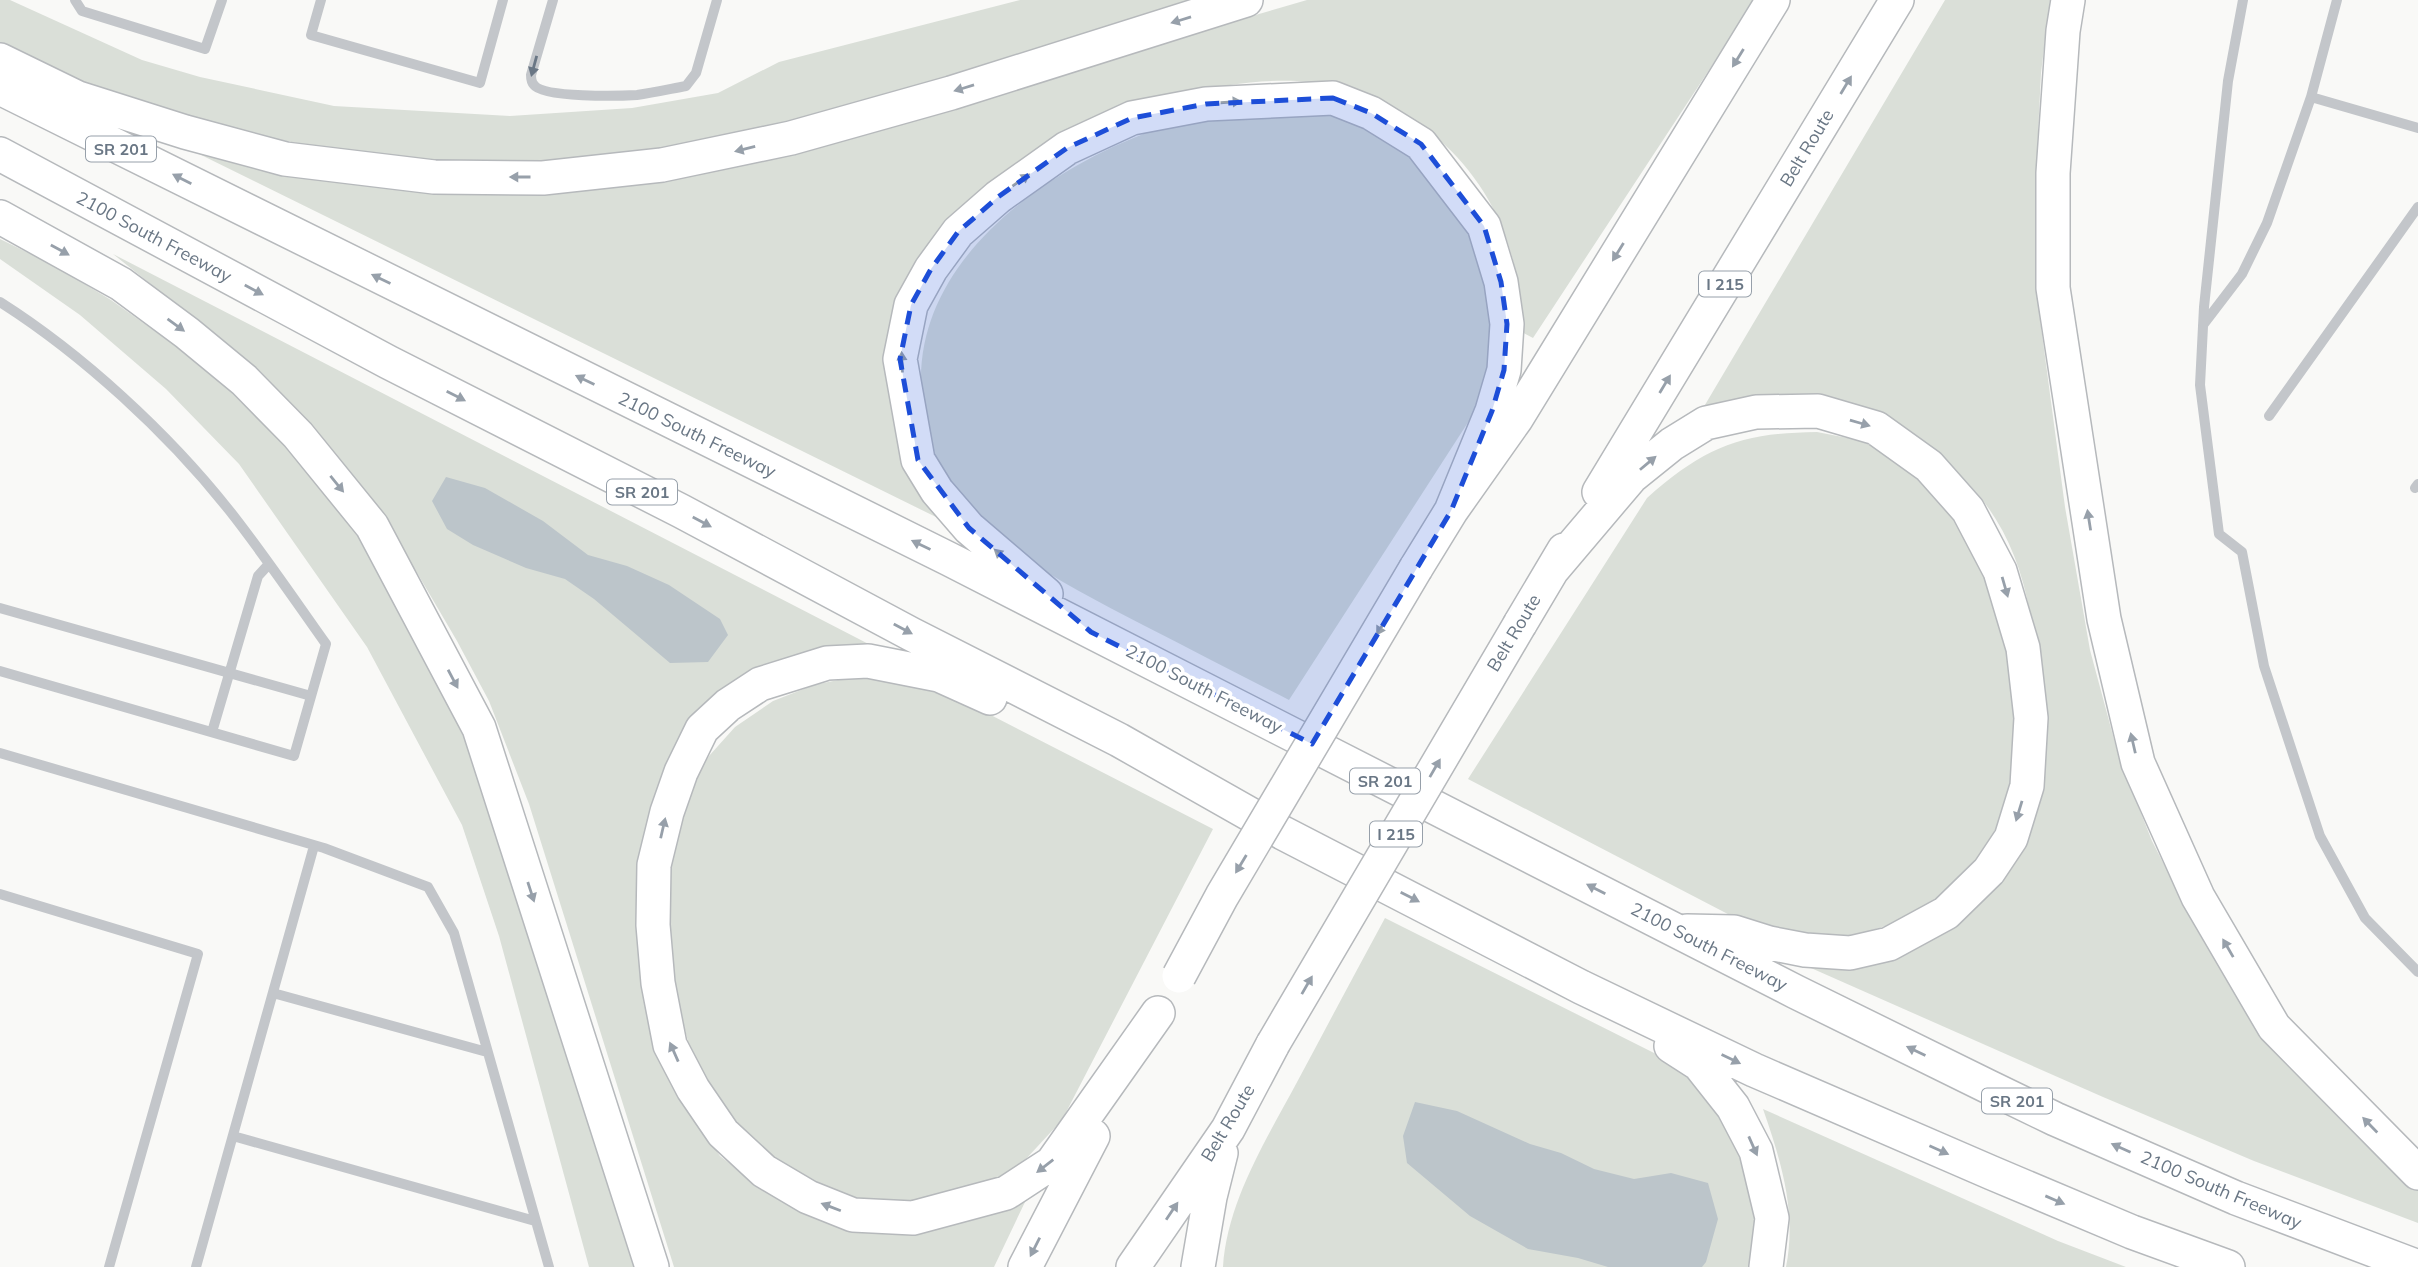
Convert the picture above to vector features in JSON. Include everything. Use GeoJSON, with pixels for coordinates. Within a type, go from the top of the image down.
{"type":"FeatureCollection","features":[{"type":"Feature","properties":{"kind":"highway"},"geometry":{"type":"LineString","coordinates":[[0,60],[78,98],[185,132],[285,159],[434,177],[543,177],[662,165],[791,138],[951,93],[1246,0]]}},
{"type":"Feature","properties":{"kind":"highway"},"geometry":{"type":"LineString","coordinates":[[1025,1267],[1222,896],[1451,511],[1516,419],[1773,0]]}},
{"type":"Feature","properties":{"kind":"highway","name":"Belt Route"},"geometry":{"type":"LineString","coordinates":[[1133,1267],[1228,1129],[1273,1044],[1520,624],[1897,0]]}},
{"type":"Feature","properties":{"kind":"highway"},"geometry":{"type":"LineString","coordinates":[[2068,0],[2063,31],[2053,173],[2053,288],[2104,619],[2138,763],[2198,897],[2274,1027],[2418,1173]]}},
{"type":"Feature","properties":{"kind":"highway","name":"2100 South Freeway"},"geometry":{"type":"LineString","coordinates":[[0,88],[950,559],[1796,992],[2055,1119],[2236,1198],[2418,1267]]}},
{"type":"Feature","properties":{"kind":"highway"},"geometry":{"type":"LineString","coordinates":[[1091,632],[969,528],[937,491],[918,460],[900,359],[911,305],[931,269],[958,232],[998,197],[1066,148],[1132,118],[1206,104],[1333,98],[1371,113],[1421,144],[1485,226],[1501,282],[1507,324],[1504,370],[1492,411],[1451,511]]}},
{"type":"Feature","properties":{"kind":"highway","name":"2100 South Freeway"},"geometry":{"type":"LineString","coordinates":[[0,153],[388,362],[681,511],[911,634],[1119,740],[1283,833],[1581,987],[1754,1070],[1992,1173],[2132,1232],[2228,1267]]}},
{"type":"Feature","properties":{"kind":"highway"},"geometry":{"type":"LineString","coordinates":[[0,217],[121,284],[244,380],[298,435],[372,526],[479,728],[653,1267]]}},
{"type":"Feature","properties":{"kind":"highway"},"geometry":{"type":"LineString","coordinates":[[1553,569],[1632,477],[1672,444],[1706,423],[1756,412],[1818,411],[1876,428],[1929,466],[1968,510],[2000,571],[2023,648],[2031,718],[2027,786],[2011,838],[1989,872],[1946,913],[1888,944],[1850,953],[1805,950],[1734,932],[1679,930]]}},
{"type":"Feature","properties":{"kind":"highway"},"geometry":{"type":"LineString","coordinates":[[1158,1013],[1052,1163],[1006,1193],[913,1218],[853,1215],[808,1197],[764,1171],[723,1133],[693,1089],[670,1045],[658,983],[653,926],[654,865],[667,812],[681,772],[702,729],[728,705],[760,684],[827,663],[868,661],[939,675],[1283,833]]}},
{"type":"Feature","properties":{"kind":"highway"},"geometry":{"type":"LineString","coordinates":[[1581,987],[1699,1064],[1733,1107],[1756,1151],[1772,1218],[1766,1267]]}},
{"type":"Feature","properties":{"kind":"highway"},"geometry":{"type":"LineString","coordinates":[[1198,1267],[1210,1197],[1228,1129]]}},
{"type":"Feature","properties":{"kind":"lane"},"geometry":{"type":"LineString","coordinates":[[75,0],[82,11],[205,49],[222,0]]}},
{"type":"Feature","properties":{"kind":"lane"},"geometry":{"type":"LineString","coordinates":[[321,0],[311,35],[480,83],[503,0]]}},
{"type":"Feature","properties":{"kind":"lane"},"geometry":{"type":"LineString","coordinates":[[553,0],[531,75],[535,88],[548,92],[585,95],[637,95],[686,86],[692,80],[717,0]]}},
{"type":"Feature","properties":{"kind":"lane"},"geometry":{"type":"LineString","coordinates":[[2243,0],[2228,81],[2203,325],[2200,385],[2219,534],[2242,552],[2263,666],[2320,836],[2365,918],[2418,972]]}},
{"type":"Feature","properties":{"kind":"lane"},"geometry":{"type":"LineString","coordinates":[[2203,325],[2242,274],[2267,223],[2311,97],[2337,0]]}},
{"type":"Feature","properties":{"kind":"lane"},"geometry":{"type":"LineString","coordinates":[[2311,97],[2418,128]]}},
{"type":"Feature","properties":{"kind":"lane"},"geometry":{"type":"LineString","coordinates":[[2269,416],[2418,206]]}},
{"type":"Feature","properties":{"kind":"lane"},"geometry":{"type":"LineString","coordinates":[[0,302],[72,352],[182,457],[229,509],[326,644],[294,756],[0,671]]}},
{"type":"Feature","properties":{"kind":"lane"},"geometry":{"type":"LineString","coordinates":[[212,732],[258,576],[269,564]]}},
{"type":"Feature","properties":{"kind":"lane"},"geometry":{"type":"LineString","coordinates":[[0,608],[311,696]]}},
{"type":"Feature","properties":{"kind":"lane"},"geometry":{"type":"LineString","coordinates":[[0,753],[314,846],[428,887],[454,933],[549,1267]]}},
{"type":"Feature","properties":{"kind":"lane"},"geometry":{"type":"LineString","coordinates":[[196,1267],[314,846]]}},
{"type":"Feature","properties":{"kind":"lane"},"geometry":{"type":"LineString","coordinates":[[0,894],[198,954],[109,1267]]}},
{"type":"Feature","properties":{"kind":"lane"},"geometry":{"type":"LineString","coordinates":[[273,993],[487,1052]]}},
{"type":"Feature","properties":{"kind":"lane"},"geometry":{"type":"LineString","coordinates":[[233,1136],[535,1221]]}},
{"type":"Feature","properties":{"kind":"highlighted area"},"geometry":{"type":"Polygon","coordinates":[[[1333,98],[1371,113],[1421,144],[1484,226],[1501,282],[1507,324],[1504,370],[1492,411],[1451,511],[1312,744],[1091,632],[969,528],[918,460],[900,359],[911,305],[931,269],[958,232],[998,197],[1067,148],[1132,118],[1206,104],[1333,98]]]}},
{"type":"Feature","properties":{"kind":"shaded area"},"geometry":{"type":"Polygon","coordinates":[[[0,0],[10,0],[142,60],[200,77],[334,106],[510,116],[632,108],[718,93],[779,62],[1020,0],[1223,0],[765,133],[666,153],[484,166],[368,157],[220,128],[150,109],[33,62],[0,45],[0,0]]]}},
{"type":"Feature","properties":{"kind":"shaded area"},"geometry":{"type":"Polygon","coordinates":[[[1307,0],[1755,0],[1533,338],[1520,331],[1518,285],[1507,241],[1489,201],[1464,165],[1433,134],[1396,110],[1354,92],[1295,81],[1264,81],[1217,87],[1176,98],[1068,143],[1042,165],[902,316],[924,497],[938,518],[191,150],[525,189],[1176,38],[1307,0]]]}},
{"type":"Feature","properties":{"kind":"shaded area"},"geometry":{"type":"Polygon","coordinates":[[[1945,0],[2050,0],[2041,73],[2035,194],[2040,319],[2065,507],[2090,650],[2119,758],[2152,841],[2201,937],[2250,1011],[2418,1186],[2418,1223],[2254,1161],[1811,968],[1863,964],[2000,876],[2037,677],[2036,636],[2023,584],[2003,532],[1973,489],[1932,452],[1907,436],[1699,415],[1945,0]]]}},
{"type":"Feature","properties":{"kind":"shaded area"},"geometry":{"type":"Polygon","coordinates":[[[1310,107],[1398,137],[1465,204],[1498,333],[1476,410],[1289,700],[1078,590],[1030,562],[1006,543],[957,495],[942,471],[925,418],[922,365],[932,317],[954,273],[986,234],[1024,200],[1068,171],[1113,147],[1177,122],[1234,112],[1310,107]]]}},
{"type":"Feature","properties":{"kind":"shaded area"},"geometry":{"type":"Polygon","coordinates":[[[0,239],[53,265],[111,300],[173,344],[237,395],[283,441],[351,520],[474,731],[646,1267],[589,1267],[499,936],[462,825],[367,647],[239,464],[166,389],[80,315],[0,259],[0,239]]]}},
{"type":"Feature","properties":{"kind":"shaded area"},"geometry":{"type":"Polygon","coordinates":[[[113,254],[886,653],[759,681],[655,811],[683,1102],[720,1156],[766,1192],[804,1211],[1013,1196],[1025,1202],[994,1267],[674,1267],[529,804],[489,701],[457,641],[416,571],[315,428],[261,372],[113,254]]]}},
{"type":"Feature","properties":{"kind":"shaded area"},"geometry":{"type":"Polygon","coordinates":[[[1817,432],[1858,440],[1895,455],[1960,507],[2016,668],[2015,774],[1999,829],[1962,880],[1932,903],[1892,924],[1846,938],[1810,939],[1747,924],[1468,779],[1647,498],[1687,466],[1725,446],[1766,436],[1817,432]]]}},
{"type":"Feature","properties":{"kind":"shaded area"},"geometry":{"type":"Polygon","coordinates":[[[446,477],[485,488],[543,521],[588,555],[627,566],[669,585],[720,619],[728,635],[708,662],[670,663],[594,599],[565,579],[526,568],[473,545],[447,529],[432,501],[446,477]]]}},
{"type":"Feature","properties":{"kind":"shaded area"},"geometry":{"type":"Polygon","coordinates":[[[857,676],[904,680],[983,711],[1213,829],[1062,1120],[1025,1160],[994,1181],[909,1206],[862,1203],[825,1194],[758,1156],[692,1058],[677,997],[668,933],[670,864],[689,787],[709,756],[735,727],[773,701],[814,685],[857,676]]]}},
{"type":"Feature","properties":{"kind":"shaded area"},"geometry":{"type":"Polygon","coordinates":[[[1385,918],[1682,1067],[1751,1156],[1760,1267],[1223,1267],[1232,1219],[1250,1172],[1385,918]]]}},
{"type":"Feature","properties":{"kind":"shaded area"},"geometry":{"type":"Polygon","coordinates":[[[1415,1102],[1457,1111],[1594,1169],[1634,1179],[1671,1173],[1708,1183],[1718,1219],[1706,1262],[1702,1267],[1608,1267],[1578,1258],[1528,1249],[1470,1216],[1407,1163],[1403,1136],[1415,1102]]]}},
{"type":"Feature","properties":{"kind":"shaded area"},"geometry":{"type":"Polygon","coordinates":[[[1763,1109],[2058,1241],[2126,1267],[1786,1267],[1790,1226],[1788,1207],[1781,1167],[1763,1109]]]}}]}
